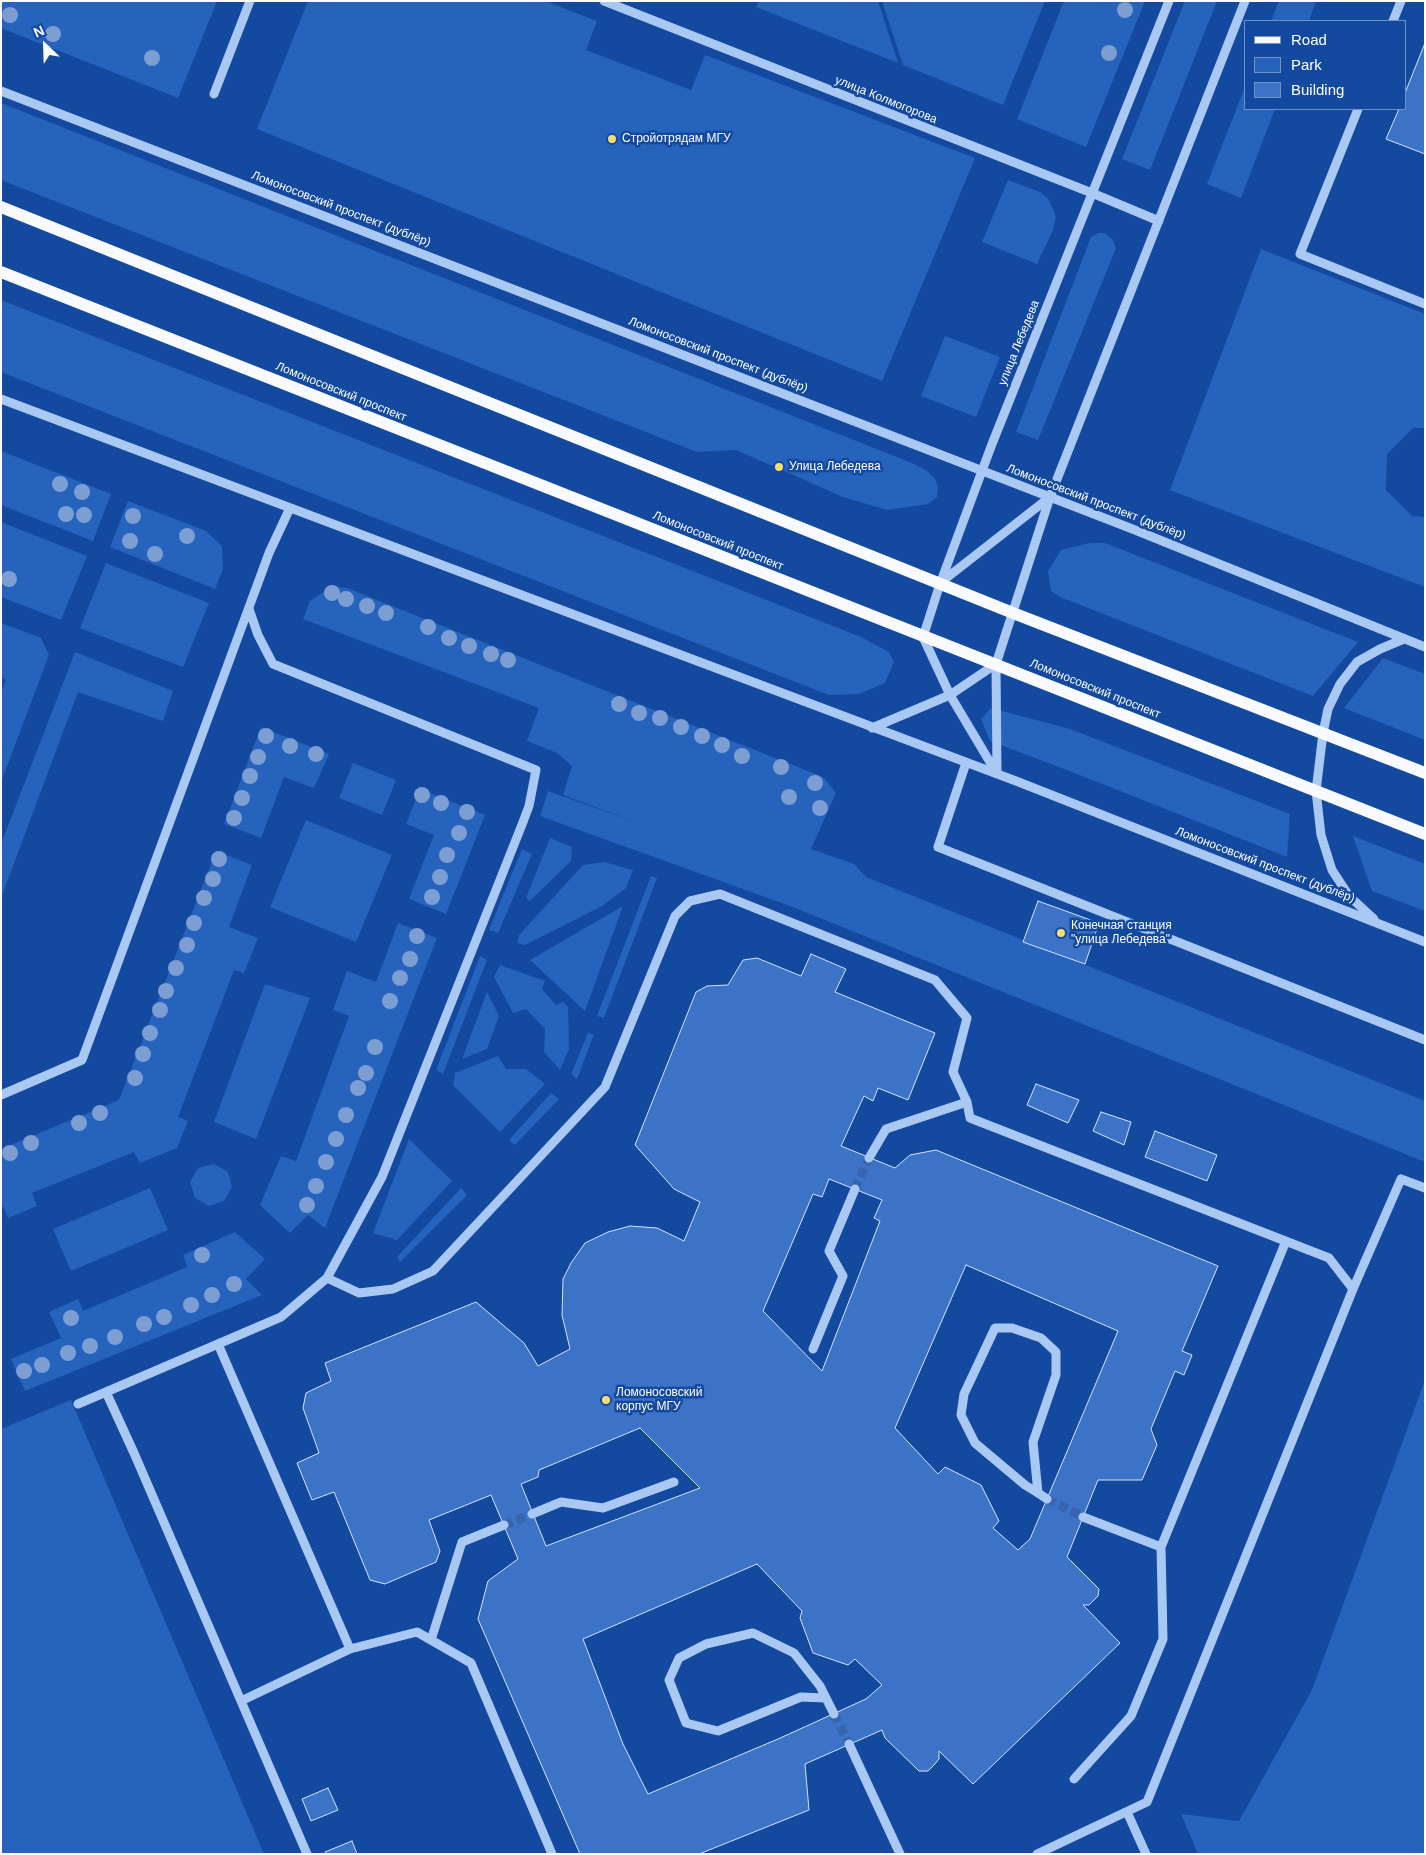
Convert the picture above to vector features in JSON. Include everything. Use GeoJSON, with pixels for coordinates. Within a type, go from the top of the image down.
{"type":"FeatureCollection","features":[{"type":"Feature","properties":{"kind":"main road"},"geometry":{"type":"LineString","coordinates":[[1,207],[940,584],[1425,773]]}},
{"type":"Feature","properties":{"kind":"main road","name":"Ломоносовский проспект"},"geometry":{"type":"LineString","coordinates":[[1,272],[1425,834]]}},
{"type":"Feature","properties":{"kind":"street"},"geometry":{"type":"LineString","coordinates":[[214,94],[250,1]]}},
{"type":"Feature","properties":{"kind":"street","name":"улица Колмогорова"},"geometry":{"type":"LineString","coordinates":[[604,1],[1159,221]]}},
{"type":"Feature","properties":{"kind":"street","name":"улица Лебедева"},"geometry":{"type":"LineString","coordinates":[[923,637],[940,584],[982,471],[1169,1]]}},
{"type":"Feature","properties":{"kind":"street"},"geometry":{"type":"LineString","coordinates":[[997,774],[996,664],[1050,497],[1245,1]]}},
{"type":"Feature","properties":{"kind":"street"},"geometry":{"type":"LineString","coordinates":[[1392,20],[1400,1]]}},
{"type":"Feature","properties":{"kind":"street","name":"Ломоносовский проспект (дублёр)"},"geometry":{"type":"LineString","coordinates":[[1,91],[1130,528],[1425,647]]}},
{"type":"Feature","properties":{"kind":"street"},"geometry":{"type":"LineString","coordinates":[[1358,110],[1300,254],[1425,304]]}},
{"type":"Feature","properties":{"kind":"street","name":"Ломоносовский проспект (дублёр)"},"geometry":{"type":"LineString","coordinates":[[1,399],[966,762],[1425,942]]}},
{"type":"Feature","properties":{"kind":"street"},"geometry":{"type":"LineString","coordinates":[[940,584],[1050,497]]}},
{"type":"Feature","properties":{"kind":"street"},"geometry":{"type":"LineString","coordinates":[[1,1095],[82,1060],[269,553],[290,508]]}},
{"type":"Feature","properties":{"kind":"street"},"geometry":{"type":"LineString","coordinates":[[78,1404],[281,1317],[327,1278],[382,1177],[529,806],[536,770],[273,664],[258,635],[249,609]]}},
{"type":"Feature","properties":{"kind":"street"},"geometry":{"type":"LineString","coordinates":[[923,637],[950,695],[997,774]]}},
{"type":"Feature","properties":{"kind":"street"},"geometry":{"type":"LineString","coordinates":[[1378,923],[1348,896],[1332,870],[1321,834],[1316,791],[1328,709],[1340,684],[1357,662],[1380,649],[1404,639]]}},
{"type":"Feature","properties":{"kind":"street"},"geometry":{"type":"LineString","coordinates":[[872,728],[950,695],[996,664]]}},
{"type":"Feature","properties":{"kind":"street"},"geometry":{"type":"LineString","coordinates":[[966,762],[938,847],[1425,1040]]}},
{"type":"Feature","properties":{"kind":"street"},"geometry":{"type":"LineString","coordinates":[[327,1278],[359,1293],[393,1289],[433,1271],[605,1087],[675,916],[690,901],[720,894],[935,980],[967,1018],[953,1072],[967,1102],[970,1118],[1328,1258],[1353,1290]]}},
{"type":"Feature","properties":{"kind":"street"},"geometry":{"type":"LineString","coordinates":[[869,1158],[886,1129],[967,1102]]}},
{"type":"Feature","properties":{"kind":"street"},"geometry":{"type":"LineString","coordinates":[[1037,1854],[1147,1802],[1353,1290],[1401,1179],[1425,1188]]}},
{"type":"Feature","properties":{"kind":"street"},"geometry":{"type":"LineString","coordinates":[[813,1349],[842,1276],[829,1251],[854,1189]]}},
{"type":"Feature","properties":{"kind":"street"},"geometry":{"type":"LineString","coordinates":[[1074,1779],[1131,1716],[1163,1638],[1161,1547],[1286,1241]]}},
{"type":"Feature","properties":{"kind":"street"},"geometry":{"type":"LineString","coordinates":[[1038,1493],[1033,1442],[1056,1375],[1056,1352],[1041,1338],[1012,1328],[995,1328],[964,1394],[961,1415],[975,1443],[1025,1485],[1047,1500]]}},
{"type":"Feature","properties":{"kind":"street"},"geometry":{"type":"LineString","coordinates":[[218,1344],[350,1649]]}},
{"type":"Feature","properties":{"kind":"street"},"geometry":{"type":"LineString","coordinates":[[106,1392],[307,1854]]}},
{"type":"Feature","properties":{"kind":"street"},"geometry":{"type":"LineString","coordinates":[[532,1514],[561,1502],[603,1508],[674,1482]]}},
{"type":"Feature","properties":{"kind":"street"},"geometry":{"type":"LineString","coordinates":[[1083,1517],[1161,1547]]}},
{"type":"Feature","properties":{"kind":"street"},"geometry":{"type":"LineString","coordinates":[[430,1640],[462,1542],[504,1526]]}},
{"type":"Feature","properties":{"kind":"street"},"geometry":{"type":"LineString","coordinates":[[241,1701],[350,1649],[417,1632],[471,1663],[552,1854]]}},
{"type":"Feature","properties":{"kind":"street"},"geometry":{"type":"LineString","coordinates":[[826,1698],[801,1697],[718,1731],[686,1723],[669,1680],[678,1658],[706,1644],[753,1633],[794,1652],[820,1686],[826,1698],[834,1714]]}},
{"type":"Feature","properties":{"kind":"street"},"geometry":{"type":"LineString","coordinates":[[849,1744],[900,1854]]}},
{"type":"Feature","properties":{"kind":"street"},"geometry":{"type":"LineString","coordinates":[[1127,1812],[1146,1854]]}},
{"type":"Feature","properties":{"kind":"green space"},"geometry":{"type":"Polygon","coordinates":[[[1,1],[217,1],[178,98],[1,28],[1,1]]]}},
{"type":"Feature","properties":{"kind":"green space"},"geometry":{"type":"Polygon","coordinates":[[[308,1],[545,1],[597,21],[586,50],[691,90],[705,55],[975,158],[882,381],[257,129],[308,1]]]}},
{"type":"Feature","properties":{"kind":"green space"},"geometry":{"type":"Polygon","coordinates":[[[759,1],[878,1],[898,63],[756,7],[759,1]]]}},
{"type":"Feature","properties":{"kind":"green space"},"geometry":{"type":"Polygon","coordinates":[[[882,1],[1045,1],[1003,105],[903,65],[882,1]]]}},
{"type":"Feature","properties":{"kind":"green space"},"geometry":{"type":"Polygon","coordinates":[[[1064,1],[1145,1],[1086,147],[1017,119],[1064,1]]]}},
{"type":"Feature","properties":{"kind":"green space"},"geometry":{"type":"Polygon","coordinates":[[[1185,1],[1217,1],[1150,170],[1122,159],[1185,1]]]}},
{"type":"Feature","properties":{"kind":"green space"},"geometry":{"type":"Polygon","coordinates":[[[1279,1],[1316,1],[1309,20],[1271,20],[1279,1]]]}},
{"type":"Feature","properties":{"kind":"green space"},"geometry":{"type":"Polygon","coordinates":[[[1244,90],[1244,110],[1275,110],[1241,198],[1207,184],[1244,90]]]}},
{"type":"Feature","properties":{"kind":"green space"},"geometry":{"type":"Polygon","coordinates":[[[1,103],[912,463],[926,470],[935,479],[938,488],[937,497],[928,504],[887,510],[843,497],[736,450],[697,452],[1,180],[1,103]]]}},
{"type":"Feature","properties":{"kind":"green space"},"geometry":{"type":"Polygon","coordinates":[[[1008,180],[1040,192],[1049,200],[1056,216],[1053,230],[1037,264],[982,242],[1008,180]]]}},
{"type":"Feature","properties":{"kind":"green space"},"geometry":{"type":"Polygon","coordinates":[[[1099,233],[1105,233],[1112,239],[1116,248],[1038,440],[1016,432],[1091,237],[1099,233]]]}},
{"type":"Feature","properties":{"kind":"green space"},"geometry":{"type":"Polygon","coordinates":[[[1261,249],[1425,314],[1425,428],[1413,428],[1387,454],[1386,490],[1412,516],[1425,517],[1425,587],[1170,490],[1261,249]]]}},
{"type":"Feature","properties":{"kind":"green space"},"geometry":{"type":"Polygon","coordinates":[[[1,300],[861,637],[889,652],[894,662],[885,683],[859,694],[829,695],[1,372],[1,300]]]}},
{"type":"Feature","properties":{"kind":"green space"},"geometry":{"type":"Polygon","coordinates":[[[945,336],[1000,357],[976,417],[921,396],[945,336]]]}},
{"type":"Feature","properties":{"kind":"green space"},"geometry":{"type":"Polygon","coordinates":[[[1,451],[111,494],[93,541],[1,505],[1,451]]]}},
{"type":"Feature","properties":{"kind":"green space"},"geometry":{"type":"Polygon","coordinates":[[[128,501],[206,531],[222,546],[223,569],[215,589],[110,547],[128,501]]]}},
{"type":"Feature","properties":{"kind":"green space"},"geometry":{"type":"Polygon","coordinates":[[[1,522],[87,556],[61,620],[1,597],[1,522]]]}},
{"type":"Feature","properties":{"kind":"green space"},"geometry":{"type":"Polygon","coordinates":[[[1090,543],[1105,543],[1358,642],[1313,696],[1060,597],[1051,591],[1048,571],[1061,550],[1090,543]]]}},
{"type":"Feature","properties":{"kind":"green space"},"geometry":{"type":"Polygon","coordinates":[[[106,563],[209,603],[183,667],[80,628],[106,563]]]}},
{"type":"Feature","properties":{"kind":"green space"},"geometry":{"type":"Polygon","coordinates":[[[331,587],[347,588],[823,777],[836,793],[811,849],[854,864],[866,877],[1425,1101],[1425,1162],[790,906],[540,816],[548,791],[641,824],[563,795],[572,766],[557,753],[527,741],[539,708],[303,619],[310,601],[331,587]]]}},
{"type":"Feature","properties":{"kind":"green space"},"geometry":{"type":"Polygon","coordinates":[[[1,623],[41,638],[49,655],[1,782],[1,692],[6,680],[1,677],[1,623]]]}},
{"type":"Feature","properties":{"kind":"green space"},"geometry":{"type":"Polygon","coordinates":[[[75,652],[173,691],[163,721],[78,692],[1,898],[1,844],[75,652]]]}},
{"type":"Feature","properties":{"kind":"green space"},"geometry":{"type":"Polygon","coordinates":[[[1383,658],[1425,674],[1425,740],[1344,708],[1383,658]]]}},
{"type":"Feature","properties":{"kind":"green space"},"geometry":{"type":"Polygon","coordinates":[[[991,708],[1070,729],[1290,814],[1287,857],[990,741],[981,719],[991,708]]]}},
{"type":"Feature","properties":{"kind":"green space"},"geometry":{"type":"Polygon","coordinates":[[[261,727],[329,754],[314,788],[284,777],[261,838],[224,824],[261,727]]]}},
{"type":"Feature","properties":{"kind":"green space"},"geometry":{"type":"Polygon","coordinates":[[[353,763],[396,780],[382,815],[339,798],[353,763]]]}},
{"type":"Feature","properties":{"kind":"green space"},"geometry":{"type":"Polygon","coordinates":[[[420,789],[485,815],[446,914],[409,899],[434,835],[406,824],[420,789]]]}},
{"type":"Feature","properties":{"kind":"green space"},"geometry":{"type":"Polygon","coordinates":[[[306,820],[392,855],[356,942],[270,907],[306,820]]]}},
{"type":"Feature","properties":{"kind":"green space"},"geometry":{"type":"Polygon","coordinates":[[[1353,836],[1425,864],[1425,911],[1372,891],[1353,836]]]}},
{"type":"Feature","properties":{"kind":"green space"},"geometry":{"type":"Polygon","coordinates":[[[550,838],[572,847],[571,861],[530,901],[526,898],[550,838]]]}},
{"type":"Feature","properties":{"kind":"green space"},"geometry":{"type":"Polygon","coordinates":[[[522,849],[532,854],[498,933],[489,930],[522,849]]]}},
{"type":"Feature","properties":{"kind":"green space"},"geometry":{"type":"Polygon","coordinates":[[[216,851],[252,865],[229,927],[258,938],[244,973],[234,970],[178,1117],[188,1121],[177,1148],[140,1163],[134,1152],[32,1193],[37,1206],[8,1218],[1,1202],[1,1149],[119,1100],[216,851]]]}},
{"type":"Feature","properties":{"kind":"green space"},"geometry":{"type":"Polygon","coordinates":[[[604,862],[633,870],[626,888],[602,906],[525,945],[517,943],[519,935],[583,865],[604,862]]]}},
{"type":"Feature","properties":{"kind":"green space"},"geometry":{"type":"Polygon","coordinates":[[[651,876],[657,878],[604,1018],[597,1016],[651,876]]]}},
{"type":"Feature","properties":{"kind":"green space"},"geometry":{"type":"Polygon","coordinates":[[[623,906],[585,1011],[530,960],[623,906]]]}},
{"type":"Feature","properties":{"kind":"green space"},"geometry":{"type":"Polygon","coordinates":[[[398,923],[437,938],[325,1228],[308,1215],[290,1233],[260,1205],[281,1156],[296,1161],[349,1016],[333,1010],[347,971],[376,982],[398,923]]]}},
{"type":"Feature","properties":{"kind":"green space"},"geometry":{"type":"Polygon","coordinates":[[[480,956],[487,960],[443,1074],[436,1070],[480,956]]]}},
{"type":"Feature","properties":{"kind":"green space"},"geometry":{"type":"Polygon","coordinates":[[[500,965],[545,981],[542,989],[556,1005],[563,1002],[568,1007],[569,1049],[560,1070],[544,1052],[545,1029],[526,1009],[513,1013],[494,977],[500,965]]]}},
{"type":"Feature","properties":{"kind":"green space"},"geometry":{"type":"Polygon","coordinates":[[[265,984],[310,998],[256,1139],[214,1122],[265,984]]]}},
{"type":"Feature","properties":{"kind":"green space"},"geometry":{"type":"Polygon","coordinates":[[[487,992],[499,1016],[487,1049],[462,1059],[487,992]]]}},
{"type":"Feature","properties":{"kind":"green space"},"geometry":{"type":"Polygon","coordinates":[[[588,1033],[594,1034],[577,1079],[571,1074],[588,1033]]]}},
{"type":"Feature","properties":{"kind":"green space"},"geometry":{"type":"Polygon","coordinates":[[[498,1056],[506,1069],[526,1069],[545,1084],[500,1132],[453,1085],[455,1073],[498,1056]]]}},
{"type":"Feature","properties":{"kind":"green space"},"geometry":{"type":"Polygon","coordinates":[[[551,1093],[559,1099],[515,1145],[509,1140],[551,1093]]]}},
{"type":"Feature","properties":{"kind":"green space"},"geometry":{"type":"Polygon","coordinates":[[[409,1139],[452,1181],[397,1240],[373,1233],[409,1139]]]}},
{"type":"Feature","properties":{"kind":"green space"},"geometry":{"type":"Polygon","coordinates":[[[214,1164],[228,1172],[232,1187],[224,1201],[209,1206],[195,1198],[190,1182],[198,1168],[214,1164]]]}},
{"type":"Feature","properties":{"kind":"green space"},"geometry":{"type":"Polygon","coordinates":[[[150,1188],[168,1230],[71,1271],[53,1229],[150,1188]]]}},
{"type":"Feature","properties":{"kind":"green space"},"geometry":{"type":"Polygon","coordinates":[[[461,1188],[467,1195],[400,1262],[397,1257],[461,1188]]]}},
{"type":"Feature","properties":{"kind":"green space"},"geometry":{"type":"Polygon","coordinates":[[[235,1232],[265,1259],[246,1279],[262,1295],[25,1391],[11,1359],[61,1338],[49,1312],[78,1299],[83,1311],[187,1267],[183,1255],[235,1232]]]}},
{"type":"Feature","properties":{"kind":"green space"},"geometry":{"type":"Polygon","coordinates":[[[1425,1380],[1425,1854],[1198,1854],[1181,1814],[1239,1821],[1312,1690],[1425,1380]]]}},
{"type":"Feature","properties":{"kind":"green space"},"geometry":{"type":"Polygon","coordinates":[[[71,1400],[264,1854],[1,1854],[1,1429],[71,1400]]]}},
{"type":"Feature","properties":{"kind":"building"},"geometry":{"type":"Polygon","coordinates":[[[1425,43],[1425,154],[1386,139],[1399,110],[1406,110],[1406,90],[1425,43]]]}},
{"type":"Feature","properties":{"kind":"building","name":"Конечная станция \"улица Лебедева\""},"geometry":{"type":"Polygon","coordinates":[[[1038,901],[1099,923],[1085,964],[1023,942],[1038,901]]]}},
{"type":"Feature","properties":{"kind":"building","name":"Ломоносовский корпус МГУ"},"geometry":{"type":"Polygon","coordinates":[[[811,954],[846,969],[835,992],[935,1033],[908,1100],[878,1088],[873,1101],[864,1096],[841,1146],[895,1168],[910,1155],[936,1150],[1218,1266],[1182,1351],[1192,1355],[1184,1375],[1175,1371],[1151,1429],[1157,1445],[1142,1480],[1098,1480],[1067,1557],[1099,1589],[1098,1596],[1089,1605],[1083,1605],[1120,1643],[973,1784],[939,1751],[939,1759],[928,1771],[919,1771],[885,1738],[882,1730],[805,1764],[809,1810],[699,1854],[580,1854],[478,1619],[488,1581],[518,1559],[491,1495],[429,1520],[440,1551],[436,1562],[385,1584],[370,1580],[334,1492],[312,1500],[297,1463],[319,1453],[303,1408],[306,1393],[331,1381],[325,1363],[476,1302],[524,1343],[538,1366],[570,1349],[562,1315],[563,1279],[571,1263],[585,1243],[608,1232],[630,1226],[657,1228],[684,1241],[700,1202],[674,1189],[635,1145],[696,992],[707,986],[728,985],[743,960],[757,958],[801,976],[811,954]],[[829,1179],[822,1197],[813,1194],[763,1311],[822,1371],[880,1221],[874,1218],[882,1200],[829,1179]],[[966,1265],[895,1428],[938,1474],[945,1467],[981,1485],[999,1521],[993,1528],[1018,1550],[1030,1539],[1118,1331],[966,1265]],[[640,1428],[539,1470],[538,1477],[521,1484],[546,1546],[700,1488],[640,1428]],[[757,1564],[583,1639],[623,1744],[648,1794],[778,1739],[866,1699],[882,1685],[855,1659],[848,1665],[813,1653],[800,1618],[802,1611],[757,1564]]]}},
{"type":"Feature","properties":{"kind":"building"},"geometry":{"type":"Polygon","coordinates":[[[1036,1084],[1079,1100],[1068,1123],[1027,1105],[1036,1084]]]}},
{"type":"Feature","properties":{"kind":"building"},"geometry":{"type":"Polygon","coordinates":[[[1101,1112],[1131,1122],[1124,1145],[1093,1131],[1101,1112]]]}},
{"type":"Feature","properties":{"kind":"building"},"geometry":{"type":"Polygon","coordinates":[[[1155,1131],[1217,1155],[1207,1181],[1145,1157],[1155,1131]]]}},
{"type":"Feature","properties":{"kind":"building"},"geometry":{"type":"Polygon","coordinates":[[[328,1788],[338,1810],[311,1821],[302,1799],[328,1788]]]}},
{"type":"Feature","properties":{"kind":"building"},"geometry":{"type":"Polygon","coordinates":[[[352,1841],[357,1854],[326,1854],[325,1852],[352,1841]]]}},
{"type":"Feature","properties":{"kind":"tunnel"},"geometry":{"type":"LineString","coordinates":[[855,1189],[869,1158]]}},
{"type":"Feature","properties":{"kind":"tunnel"},"geometry":{"type":"LineString","coordinates":[[1047,1499],[1083,1517]]}},
{"type":"Feature","properties":{"kind":"tunnel"},"geometry":{"type":"LineString","coordinates":[[504,1525],[532,1514]]}},
{"type":"Feature","properties":{"kind":"tunnel"},"geometry":{"type":"LineString","coordinates":[[834,1714],[849,1744]]}},
{"type":"Feature","properties":{"kind":"place","name":"Стройотрядам МГУ"},"geometry":{"type":"Point","coordinates":[612,139]}},
{"type":"Feature","properties":{"kind":"place","name":"Улица Лебедева"},"geometry":{"type":"Point","coordinates":[779,467]}},
{"type":"Feature","properties":{"kind":"place","name":"Конечная станция \"улица Лебедева\""},"geometry":{"type":"Point","coordinates":[1061,933]}},
{"type":"Feature","properties":{"kind":"place","name":"Ломоносовский корпус МГУ"},"geometry":{"type":"Point","coordinates":[606,1400]}}]}
